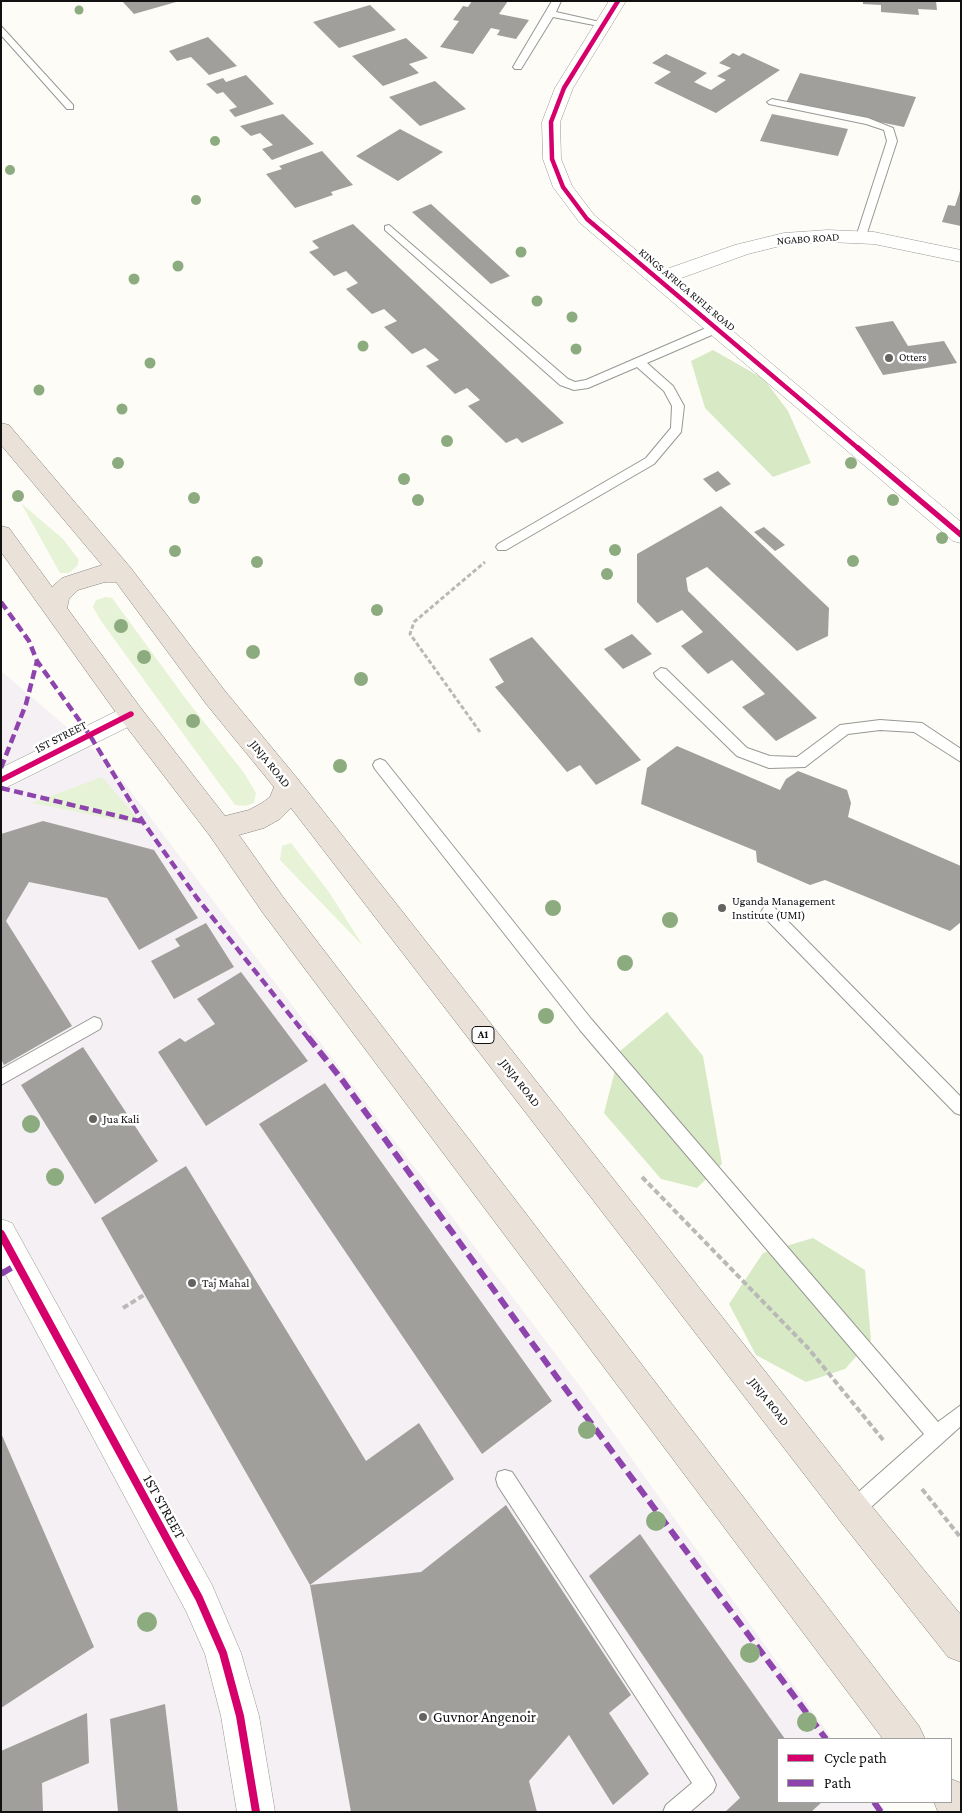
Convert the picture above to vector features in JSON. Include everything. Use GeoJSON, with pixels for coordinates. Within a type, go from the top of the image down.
{"type":"FeatureCollection","features":[{"type":"Feature","properties":{"kind":"highway","name":"JINJA ROAD"},"geometry":{"type":"LineString","coordinates":[[1,430],[122,573],[216,698],[288,785],[852,1510],[961,1644]]}},
{"type":"Feature","properties":{"kind":"highway"},"geometry":{"type":"LineString","coordinates":[[1,534],[131,714],[219,828],[273,905],[905,1738]]}},
{"type":"Feature","properties":{"kind":"highway"},"geometry":{"type":"LineString","coordinates":[[55,609],[58,595],[70,584],[104,573],[122,573]]}},
{"type":"Feature","properties":{"kind":"highway"},"geometry":{"type":"LineString","coordinates":[[219,828],[256,820],[271,811],[280,804],[288,785]]}},
{"type":"Feature","properties":{"kind":"highway"},"geometry":{"type":"LineString","coordinates":[[952,1799],[961,1811]]}},
{"type":"Feature","properties":{"kind":"street","name":"KINGS AFRICA RIFLE ROAD"},"geometry":{"type":"LineString","coordinates":[[618,1],[564,88],[551,122],[552,159],[564,187],[587,219],[961,535]]}},
{"type":"Feature","properties":{"kind":"street","name":"NGABO ROAD"},"geometry":{"type":"LineString","coordinates":[[659,279],[742,249],[784,238],[828,236],[874,238],[961,256]]}},
{"type":"Feature","properties":{"kind":"street","name":"1ST STREET"},"geometry":{"type":"LineString","coordinates":[[1,780],[131,714]]}},
{"type":"Feature","properties":{"kind":"street","name":"1ST STREET"},"geometry":{"type":"LineString","coordinates":[[1,1234],[199,1598],[223,1653],[240,1716],[256,1812]]}},
{"type":"Feature","properties":{"kind":"lane"},"geometry":{"type":"LineString","coordinates":[[518,67],[557,1]]}},
{"type":"Feature","properties":{"kind":"lane"},"geometry":{"type":"LineString","coordinates":[[550,14],[604,24]]}},
{"type":"Feature","properties":{"kind":"lane"},"geometry":{"type":"LineString","coordinates":[[1,29],[70,108]]}},
{"type":"Feature","properties":{"kind":"lane"},"geometry":{"type":"LineString","coordinates":[[772,102],[868,121],[888,128],[892,141],[861,237]]}},
{"type":"Feature","properties":{"kind":"lane"},"geometry":{"type":"LineString","coordinates":[[389,228],[564,382],[574,386],[588,384],[717,328]]}},
{"type":"Feature","properties":{"kind":"lane"},"geometry":{"type":"LineString","coordinates":[[502,547],[650,461],[677,429],[678,406],[669,389],[640,362]]}},
{"type":"Feature","properties":{"kind":"lane"},"geometry":{"type":"LineString","coordinates":[[661,673],[742,752],[769,762],[800,763],[845,729],[880,725],[917,727],[961,756]]}},
{"type":"Feature","properties":{"kind":"lane"},"geometry":{"type":"LineString","coordinates":[[380,765],[586,1025],[937,1436]]}},
{"type":"Feature","properties":{"kind":"lane"},"geometry":{"type":"LineString","coordinates":[[769,912],[961,1108]]}},
{"type":"Feature","properties":{"kind":"lane"},"geometry":{"type":"LineString","coordinates":[[1,1078],[94,1024]]}},
{"type":"Feature","properties":{"kind":"lane"},"geometry":{"type":"LineString","coordinates":[[852,1510],[961,1414]]}},
{"type":"Feature","properties":{"kind":"lane"},"geometry":{"type":"LineString","coordinates":[[505,1480],[706,1785],[673,1812]]}},
{"type":"Feature","properties":{"kind":"path"},"geometry":{"type":"LineString","coordinates":[[480,732],[410,634],[414,622],[502,547]]}},
{"type":"Feature","properties":{"kind":"path"},"geometry":{"type":"LineString","coordinates":[[123,1308],[144,1294]]}},
{"type":"Feature","properties":{"kind":"shaded area"},"geometry":{"type":"Polygon","coordinates":[[[1,671],[110,764],[582,1389],[831,1738],[777,1738],[777,1803],[878,1803],[884,1812],[1,1812],[1,671]]]}},
{"type":"Feature","properties":{"kind":"green space"},"geometry":{"type":"Polygon","coordinates":[[[713,350],[764,379],[788,411],[811,463],[773,477],[705,408],[691,361],[713,350]]]}},
{"type":"Feature","properties":{"kind":"green space"},"geometry":{"type":"Polygon","coordinates":[[[21,503],[63,539],[79,560],[77,566],[69,573],[60,573],[21,503]]]}},
{"type":"Feature","properties":{"kind":"green space"},"geometry":{"type":"Polygon","coordinates":[[[106,597],[112,598],[186,699],[244,773],[256,793],[254,803],[245,806],[235,805],[101,621],[93,607],[96,600],[106,597]]]}},
{"type":"Feature","properties":{"kind":"green space"},"geometry":{"type":"Polygon","coordinates":[[[102,777],[143,825],[32,803],[102,777]]]}},
{"type":"Feature","properties":{"kind":"green space"},"geometry":{"type":"Polygon","coordinates":[[[291,843],[329,892],[363,946],[280,860],[282,846],[291,843]]]}},
{"type":"Feature","properties":{"kind":"green space"},"geometry":{"type":"Polygon","coordinates":[[[667,1012],[703,1056],[722,1164],[697,1188],[661,1179],[604,1113],[620,1051],[667,1012]]]}},
{"type":"Feature","properties":{"kind":"green space"},"geometry":{"type":"Polygon","coordinates":[[[813,1238],[865,1270],[871,1340],[845,1369],[806,1382],[756,1355],[729,1304],[763,1253],[813,1238]]]}},
{"type":"Feature","properties":{"kind":"building"},"geometry":{"type":"Polygon","coordinates":[[[122,1],[176,1],[176,2],[134,14],[122,1]]]}},
{"type":"Feature","properties":{"kind":"building"},"geometry":{"type":"Polygon","coordinates":[[[472,1],[508,1],[499,14],[529,20],[516,39],[497,35],[500,30],[491,28],[473,54],[440,47],[459,21],[453,20],[463,6],[468,7],[472,1]]]}},
{"type":"Feature","properties":{"kind":"building"},"geometry":{"type":"Polygon","coordinates":[[[863,1],[936,1],[937,10],[918,9],[919,15],[881,12],[881,5],[863,4],[863,1]]]}},
{"type":"Feature","properties":{"kind":"building"},"geometry":{"type":"Polygon","coordinates":[[[370,5],[396,30],[339,48],[313,22],[370,5]]]}},
{"type":"Feature","properties":{"kind":"building"},"geometry":{"type":"Polygon","coordinates":[[[208,37],[237,66],[209,75],[191,57],[177,61],[169,51],[208,37]]]}},
{"type":"Feature","properties":{"kind":"building"},"geometry":{"type":"Polygon","coordinates":[[[406,38],[428,58],[409,64],[419,73],[383,86],[352,56],[406,38]]]}},
{"type":"Feature","properties":{"kind":"building"},"geometry":{"type":"Polygon","coordinates":[[[733,53],[739,56],[743,53],[780,70],[716,113],[654,83],[671,72],[652,63],[666,54],[707,73],[694,82],[711,90],[726,80],[717,76],[731,68],[719,63],[733,53]]]}},
{"type":"Feature","properties":{"kind":"building"},"geometry":{"type":"Polygon","coordinates":[[[800,73],[916,97],[904,127],[786,103],[800,73]]]}},
{"type":"Feature","properties":{"kind":"building"},"geometry":{"type":"Polygon","coordinates":[[[246,75],[274,104],[235,117],[229,110],[237,107],[223,92],[217,94],[206,84],[223,78],[226,82],[246,75]]]}},
{"type":"Feature","properties":{"kind":"building"},"geometry":{"type":"Polygon","coordinates":[[[435,81],[466,109],[420,126],[389,97],[435,81]]]}},
{"type":"Feature","properties":{"kind":"building"},"geometry":{"type":"Polygon","coordinates":[[[283,114],[314,144],[272,160],[262,149],[273,145],[260,133],[251,136],[240,126],[283,114]]]}},
{"type":"Feature","properties":{"kind":"building"},"geometry":{"type":"Polygon","coordinates":[[[772,114],[848,129],[838,156],[760,141],[772,114]]]}},
{"type":"Feature","properties":{"kind":"building"},"geometry":{"type":"Polygon","coordinates":[[[400,129],[443,152],[398,181],[356,156],[400,129]]]}},
{"type":"Feature","properties":{"kind":"building"},"geometry":{"type":"Polygon","coordinates":[[[322,151],[353,185],[331,192],[333,195],[295,208],[266,174],[282,169],[279,166],[322,151]]]}},
{"type":"Feature","properties":{"kind":"building"},"geometry":{"type":"Polygon","coordinates":[[[960,191],[961,226],[942,222],[948,205],[955,206],[960,191]]]}},
{"type":"Feature","properties":{"kind":"building"},"geometry":{"type":"Polygon","coordinates":[[[431,204],[510,276],[491,284],[412,212],[431,204]]]}},
{"type":"Feature","properties":{"kind":"building"},"geometry":{"type":"Polygon","coordinates":[[[353,224],[564,423],[522,443],[517,438],[506,443],[468,406],[480,400],[467,388],[455,394],[426,366],[439,360],[425,348],[412,354],[384,327],[397,321],[384,309],[372,314],[346,289],[358,283],[346,271],[334,276],[309,252],[319,248],[312,241],[353,224]]]}},
{"type":"Feature","properties":{"kind":"building"},"geometry":{"type":"Polygon","coordinates":[[[893,321],[908,346],[944,341],[957,363],[883,375],[855,327],[893,321]]]}},
{"type":"Feature","properties":{"kind":"building"},"geometry":{"type":"Polygon","coordinates":[[[718,471],[731,484],[716,492],[703,479],[718,471]]]}},
{"type":"Feature","properties":{"kind":"building"},"geometry":{"type":"Polygon","coordinates":[[[721,506],[829,608],[828,636],[797,651],[707,567],[686,578],[688,591],[817,718],[776,741],[742,707],[765,694],[732,660],[708,674],[681,646],[703,632],[682,610],[657,623],[637,602],[637,554],[721,506]]]}},
{"type":"Feature","properties":{"kind":"building"},"geometry":{"type":"Polygon","coordinates":[[[764,527],[785,545],[775,551],[754,532],[764,527]]]}},
{"type":"Feature","properties":{"kind":"building"},"geometry":{"type":"Polygon","coordinates":[[[632,634],[652,654],[623,669],[604,649],[632,634]]]}},
{"type":"Feature","properties":{"kind":"building"},"geometry":{"type":"Polygon","coordinates":[[[532,637],[641,760],[596,785],[580,765],[567,772],[495,687],[504,682],[489,659],[532,637]]]}},
{"type":"Feature","properties":{"kind":"building"},"geometry":{"type":"Polygon","coordinates":[[[677,746],[780,790],[786,779],[798,771],[847,790],[851,803],[848,817],[961,866],[961,922],[950,931],[825,880],[810,885],[757,862],[756,851],[641,804],[647,768],[677,746]]]}},
{"type":"Feature","properties":{"kind":"building"},"geometry":{"type":"Polygon","coordinates":[[[43,821],[154,850],[198,918],[139,950],[107,898],[29,882],[6,921],[72,1026],[4,1065],[1,1059],[1,834],[43,821]]]}},
{"type":"Feature","properties":{"kind":"building"},"geometry":{"type":"Polygon","coordinates":[[[206,923],[234,967],[174,999],[151,961],[180,946],[175,939],[206,923]]]}},
{"type":"Feature","properties":{"kind":"building"},"geometry":{"type":"Polygon","coordinates":[[[241,972],[308,1061],[206,1126],[158,1052],[180,1038],[185,1042],[215,1024],[197,999],[241,972]]]}},
{"type":"Feature","properties":{"kind":"building"},"geometry":{"type":"Polygon","coordinates":[[[83,1047],[158,1161],[95,1204],[21,1085],[83,1047]]]}},
{"type":"Feature","properties":{"kind":"building"},"geometry":{"type":"Polygon","coordinates":[[[325,1083],[552,1401],[482,1454],[259,1124],[325,1083]]]}},
{"type":"Feature","properties":{"kind":"building"},"geometry":{"type":"Polygon","coordinates":[[[186,1166],[366,1461],[419,1423],[454,1479],[310,1585],[101,1218],[186,1166]]]}},
{"type":"Feature","properties":{"kind":"building"},"geometry":{"type":"Polygon","coordinates":[[[1,1433],[94,1647],[1,1708],[1,1433]]]}},
{"type":"Feature","properties":{"kind":"building"},"geometry":{"type":"Polygon","coordinates":[[[506,1505],[631,1695],[609,1713],[649,1774],[613,1805],[569,1735],[529,1781],[537,1812],[351,1812],[310,1585],[421,1572],[506,1505]]]}},
{"type":"Feature","properties":{"kind":"building"},"geometry":{"type":"Polygon","coordinates":[[[640,1534],[784,1738],[777,1738],[777,1803],[821,1803],[811,1812],[725,1812],[740,1798],[589,1576],[640,1534]]]}},
{"type":"Feature","properties":{"kind":"building"},"geometry":{"type":"Polygon","coordinates":[[[165,1704],[178,1812],[118,1812],[110,1719],[165,1704]]]}},
{"type":"Feature","properties":{"kind":"building"},"geometry":{"type":"Polygon","coordinates":[[[87,1713],[89,1763],[42,1783],[43,1812],[1,1812],[1,1751],[87,1713]]]}},
{"type":"Feature","properties":{"kind":"marked path"},"geometry":{"type":"LineString","coordinates":[[1,602],[29,641],[37,661],[89,734],[143,822],[197,898],[343,1081],[556,1376],[825,1738]]}},
{"type":"Feature","properties":{"kind":"marked path"},"geometry":{"type":"LineString","coordinates":[[1,768],[26,704],[37,661]]}},
{"type":"Feature","properties":{"kind":"marked path"},"geometry":{"type":"LineString","coordinates":[[1,788],[143,822]]}},
{"type":"Feature","properties":{"kind":"marked path"},"geometry":{"type":"LineString","coordinates":[[1,1274],[18,1264]]}},
{"type":"Feature","properties":{"kind":"marked path"},"geometry":{"type":"LineString","coordinates":[[875,1803],[881,1812]]}},
{"type":"Feature","properties":{"kind":"cycle path"},"geometry":{"type":"LineString","coordinates":[[618,1],[564,88],[551,122],[552,159],[563,187],[587,219],[961,535]]}},
{"type":"Feature","properties":{"kind":"cycle path"},"geometry":{"type":"LineString","coordinates":[[1,780],[131,714]]}},
{"type":"Feature","properties":{"kind":"cycle path"},"geometry":{"type":"LineString","coordinates":[[1,1234],[199,1598],[223,1653],[240,1716],[256,1812]]}},
{"type":"Feature","properties":{"kind":"place","name":"Otters"},"geometry":{"type":"Point","coordinates":[889,358]}},
{"type":"Feature","properties":{"kind":"place","name":"Uganda Management Institute (UMI)"},"geometry":{"type":"Point","coordinates":[722,908]}},
{"type":"Feature","properties":{"kind":"place","name":"Jua Kali"},"geometry":{"type":"Point","coordinates":[93,1119]}},
{"type":"Feature","properties":{"kind":"place","name":"Taj Mahal"},"geometry":{"type":"Point","coordinates":[192,1283]}},
{"type":"Feature","properties":{"kind":"place","name":"Guvnor Angenoir"},"geometry":{"type":"Point","coordinates":[423,1717]}}]}
